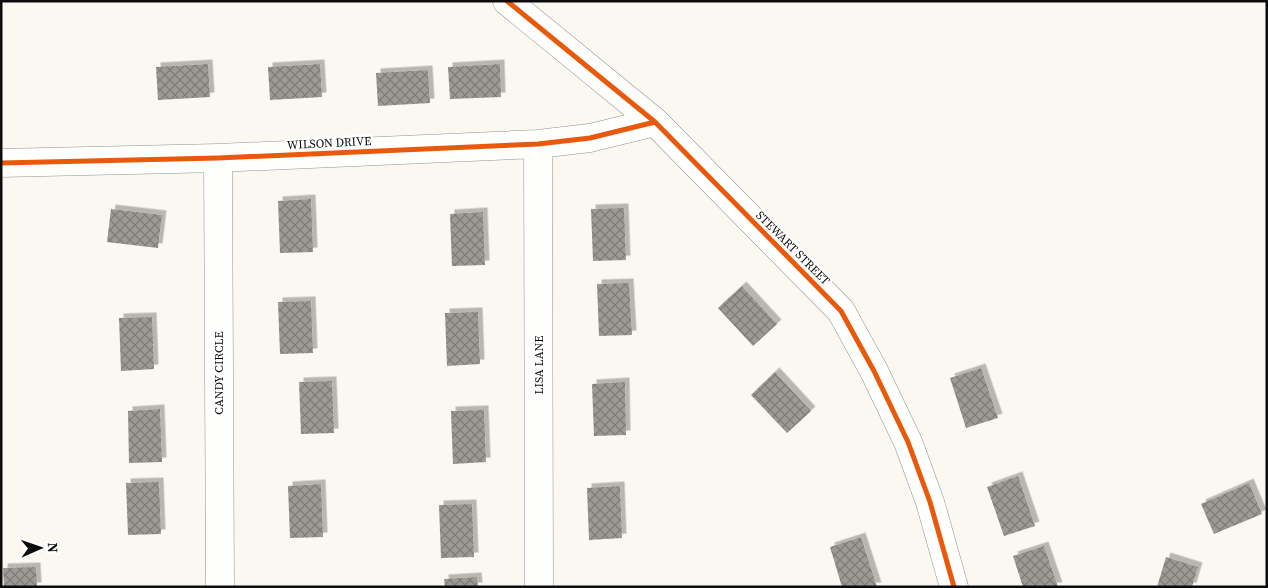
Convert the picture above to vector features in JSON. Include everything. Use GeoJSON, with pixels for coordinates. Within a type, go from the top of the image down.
{"type":"FeatureCollection","features":[{"type":"Feature","properties":{"kind":"street","name":"STEWART STREET"},"geometry":{"type":"LineString","coordinates":[[507,1],[656,122],[841,311],[874,371],[908,442],[930,502],[954,587]]}},
{"type":"Feature","properties":{"kind":"street","name":"WILSON DRIVE"},"geometry":{"type":"LineString","coordinates":[[1,163],[218,158],[538,144],[590,138],[656,122]]}},
{"type":"Feature","properties":{"kind":"street","name":"LISA LANE"},"geometry":{"type":"LineString","coordinates":[[538,144],[539,587]]}},
{"type":"Feature","properties":{"kind":"street","name":"CANDY CIRCLE"},"geometry":{"type":"LineString","coordinates":[[218,158],[220,587]]}},
{"type":"Feature","properties":{"kind":"building"},"geometry":{"type":"Polygon","coordinates":[[[208,64],[210,97],[158,100],[156,67],[208,64]]]}},
{"type":"Feature","properties":{"kind":"building"},"geometry":{"type":"Polygon","coordinates":[[[320,64],[322,97],[270,100],[268,67],[320,64]]]}},
{"type":"Feature","properties":{"kind":"building"},"geometry":{"type":"Polygon","coordinates":[[[500,64],[501,97],[450,99],[448,67],[500,64]]]}},
{"type":"Feature","properties":{"kind":"building"},"geometry":{"type":"Polygon","coordinates":[[[428,70],[430,103],[378,106],[376,73],[428,70]]]}},
{"type":"Feature","properties":{"kind":"building"},"geometry":{"type":"Polygon","coordinates":[[[311,199],[313,252],[280,253],[278,201],[311,199]]]}},
{"type":"Feature","properties":{"kind":"building"},"geometry":{"type":"Polygon","coordinates":[[[624,208],[626,260],[593,261],[591,209],[624,208]]]}},
{"type":"Feature","properties":{"kind":"building"},"geometry":{"type":"Polygon","coordinates":[[[111,209],[162,215],[158,248],[107,242],[111,209]]]}},
{"type":"Feature","properties":{"kind":"building"},"geometry":{"type":"Polygon","coordinates":[[[483,212],[485,265],[452,266],[450,214],[483,212]]]}},
{"type":"Feature","properties":{"kind":"building"},"geometry":{"type":"Polygon","coordinates":[[[629,283],[632,335],[599,336],[597,284],[629,283]]]}},
{"type":"Feature","properties":{"kind":"building"},"geometry":{"type":"Polygon","coordinates":[[[742,286],[777,324],[753,346],[718,308],[742,286]]]}},
{"type":"Feature","properties":{"kind":"building"},"geometry":{"type":"Polygon","coordinates":[[[311,301],[313,353],[280,354],[278,302],[311,301]]]}},
{"type":"Feature","properties":{"kind":"building"},"geometry":{"type":"Polygon","coordinates":[[[478,312],[480,364],[447,366],[445,313],[478,312]]]}},
{"type":"Feature","properties":{"kind":"building"},"geometry":{"type":"Polygon","coordinates":[[[152,317],[154,369],[121,371],[119,318],[152,317]]]}},
{"type":"Feature","properties":{"kind":"building"},"geometry":{"type":"Polygon","coordinates":[[[981,368],[998,418],[966,428],[950,378],[981,368]]]}},
{"type":"Feature","properties":{"kind":"building"},"geometry":{"type":"Polygon","coordinates":[[[775,372],[811,411],[787,433],[751,395],[775,372]]]}},
{"type":"Feature","properties":{"kind":"building"},"geometry":{"type":"Polygon","coordinates":[[[332,381],[334,433],[301,434],[299,382],[332,381]]]}},
{"type":"Feature","properties":{"kind":"building"},"geometry":{"type":"Polygon","coordinates":[[[625,382],[626,435],[594,436],[592,384],[625,382]]]}},
{"type":"Feature","properties":{"kind":"building"},"geometry":{"type":"Polygon","coordinates":[[[160,409],[162,462],[129,463],[128,411],[160,409]]]}},
{"type":"Feature","properties":{"kind":"building"},"geometry":{"type":"Polygon","coordinates":[[[484,410],[486,462],[453,464],[451,411],[484,410]]]}},
{"type":"Feature","properties":{"kind":"building"},"geometry":{"type":"Polygon","coordinates":[[[1018,476],[1035,526],[1004,536],[987,487],[1018,476]]]}},
{"type":"Feature","properties":{"kind":"building"},"geometry":{"type":"Polygon","coordinates":[[[159,482],[161,534],[128,535],[126,483],[159,482]]]}},
{"type":"Feature","properties":{"kind":"building"},"geometry":{"type":"Polygon","coordinates":[[[1249,483],[1262,514],[1214,534],[1201,504],[1249,483]]]}},
{"type":"Feature","properties":{"kind":"building"},"geometry":{"type":"Polygon","coordinates":[[[321,484],[323,537],[290,538],[288,486],[321,484]]]}},
{"type":"Feature","properties":{"kind":"building"},"geometry":{"type":"Polygon","coordinates":[[[620,486],[622,538],[589,540],[587,488],[620,486]]]}},
{"type":"Feature","properties":{"kind":"building"},"geometry":{"type":"Polygon","coordinates":[[[472,504],[474,557],[441,558],[439,505],[472,504]]]}},
{"type":"Feature","properties":{"kind":"building"},"geometry":{"type":"Polygon","coordinates":[[[861,537],[877,587],[842,587],[830,547],[861,537]]]}},
{"type":"Feature","properties":{"kind":"building"},"geometry":{"type":"Polygon","coordinates":[[[1044,546],[1058,587],[1023,587],[1013,556],[1044,546]]]}},
{"type":"Feature","properties":{"kind":"building"},"geometry":{"type":"Polygon","coordinates":[[[1166,557],[1198,567],[1192,587],[1157,587],[1166,557]]]}},
{"type":"Feature","properties":{"kind":"building"},"geometry":{"type":"Polygon","coordinates":[[[36,567],[37,587],[4,587],[3,568],[36,567]]]}},
{"type":"Feature","properties":{"kind":"building"},"geometry":{"type":"Polygon","coordinates":[[[477,577],[478,587],[445,587],[444,579],[477,577]]]}},
{"type":"Feature","properties":{"kind":"cycle path"},"geometry":{"type":"LineString","coordinates":[[507,1],[655,122],[841,311],[874,371],[908,442],[930,502],[954,587]]}},
{"type":"Feature","properties":{"kind":"cycle path"},"geometry":{"type":"LineString","coordinates":[[1,163],[218,158],[538,144],[590,138],[655,122]]}}]}
